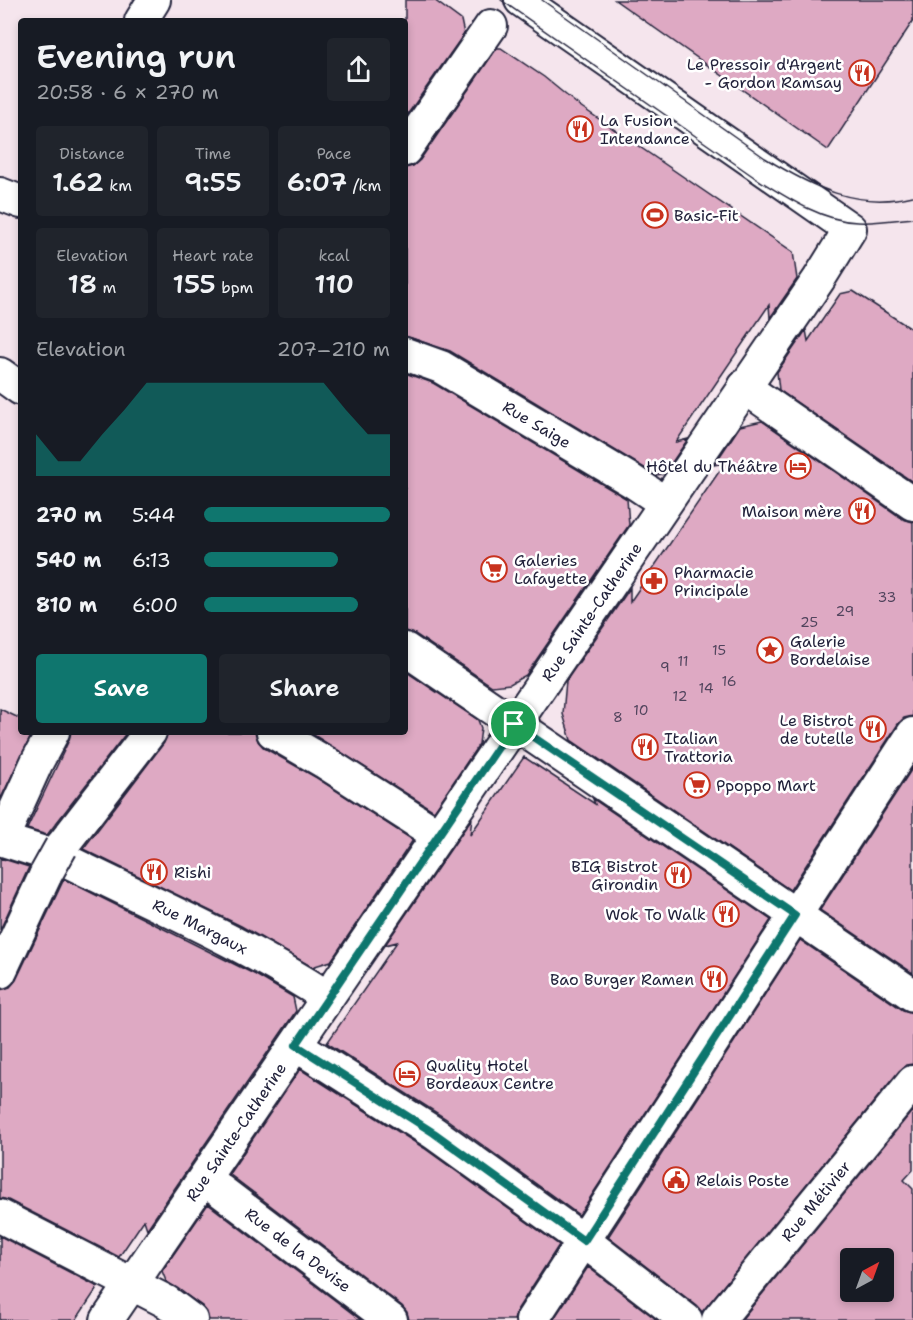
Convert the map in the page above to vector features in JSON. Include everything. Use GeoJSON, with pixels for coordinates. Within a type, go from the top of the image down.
{"type":"FeatureCollection","features":[{"type":"Feature","properties":{"kind":"street","name":"Rue Sainte-Catherine"},"geometry":{"type":"LineString","coordinates":[[107,1320],[819,279],[850,229],[521,0]]}},
{"type":"Feature","properties":{"kind":"street"},"geometry":{"type":"LineString","coordinates":[[408,146],[491,26]]}},
{"type":"Feature","properties":{"kind":"street"},"geometry":{"type":"LineString","coordinates":[[0,194],[18,201]]}},
{"type":"Feature","properties":{"kind":"street","name":"Rue Saige"},"geometry":{"type":"LineString","coordinates":[[408,355],[441,367],[665,503]]}},
{"type":"Feature","properties":{"kind":"street"},"geometry":{"type":"LineString","coordinates":[[0,374],[18,386]]}},
{"type":"Feature","properties":{"kind":"street"},"geometry":{"type":"LineString","coordinates":[[744,387],[913,504]]}},
{"type":"Feature","properties":{"kind":"street"},"geometry":{"type":"LineString","coordinates":[[408,651],[913,995]]}},
{"type":"Feature","properties":{"kind":"street"},"geometry":{"type":"LineString","coordinates":[[532,1320],[913,734]]}},
{"type":"Feature","properties":{"kind":"street"},"geometry":{"type":"LineString","coordinates":[[0,972],[35,851],[37,762],[51,735]]}},
{"type":"Feature","properties":{"kind":"street"},"geometry":{"type":"LineString","coordinates":[[35,851],[147,735]]}},
{"type":"Feature","properties":{"kind":"street"},"geometry":{"type":"LineString","coordinates":[[278,735],[438,835]]}},
{"type":"Feature","properties":{"kind":"street","name":"Rue Margaux"},"geometry":{"type":"LineString","coordinates":[[35,851],[196,924],[302,980],[327,997]]}},
{"type":"Feature","properties":{"kind":"street"},"geometry":{"type":"LineString","coordinates":[[296,1045],[434,1133],[584,1241],[686,1320]]}},
{"type":"Feature","properties":{"kind":"street","name":"Rue Métivier"},"geometry":{"type":"LineString","coordinates":[[718,1320],[913,1082]]}},
{"type":"Feature","properties":{"kind":"street","name":"Rue de la Devise"},"geometry":{"type":"LineString","coordinates":[[205,1179],[391,1320]]}},
{"type":"Feature","properties":{"kind":"street"},"geometry":{"type":"LineString","coordinates":[[5,1218],[167,1302],[191,1320]]}},
{"type":"Feature","properties":{"kind":"building"},"geometry":{"type":"Polygon","coordinates":[[[405,0],[434,0],[461,20],[464,34],[408,114],[408,18],[405,18],[405,0]]]}},
{"type":"Feature","properties":{"kind":"building"},"geometry":{"type":"Polygon","coordinates":[[[615,0],[913,0],[913,21],[828,150],[615,0]]]}},
{"type":"Feature","properties":{"kind":"building"},"geometry":{"type":"Polygon","coordinates":[[[497,48],[501,48],[544,77],[577,104],[793,252],[797,279],[770,318],[769,305],[676,442],[688,439],[664,474],[656,475],[450,351],[408,337],[408,167],[420,160],[497,48]]]}},
{"type":"Feature","properties":{"kind":"building"},"geometry":{"type":"Polygon","coordinates":[[[853,291],[913,330],[913,482],[779,390],[777,372],[806,330],[808,341],[840,294],[853,291]]]}},
{"type":"Feature","properties":{"kind":"building","name":"Galeries Lafayette"},"geometry":{"type":"Polygon","coordinates":[[[408,374],[433,383],[627,499],[629,525],[526,675],[510,684],[492,686],[415,634],[408,632],[408,374]]]}},
{"type":"Feature","properties":{"kind":"building"},"geometry":{"type":"Polygon","coordinates":[[[762,421],[903,519],[913,522],[913,716],[904,718],[898,724],[790,890],[571,740],[563,714],[566,681],[630,588],[630,602],[725,463],[714,465],[740,426],[762,421]]]}},
{"type":"Feature","properties":{"kind":"building"},"geometry":{"type":"Polygon","coordinates":[[[408,673],[478,720],[481,728],[479,744],[434,811],[314,735],[408,735],[408,673]]]}},
{"type":"Feature","properties":{"kind":"building"},"geometry":{"type":"Polygon","coordinates":[[[0,709],[18,718],[18,735],[32,735],[0,800],[0,709]]]}},
{"type":"Feature","properties":{"kind":"building"},"geometry":{"type":"Polygon","coordinates":[[[70,735],[125,735],[47,835],[27,829],[70,735]]]}},
{"type":"Feature","properties":{"kind":"building"},"geometry":{"type":"Polygon","coordinates":[[[167,735],[256,735],[264,748],[317,778],[413,840],[331,961],[312,967],[241,926],[83,849],[164,743],[167,735]]]}},
{"type":"Feature","properties":{"kind":"building"},"geometry":{"type":"Polygon","coordinates":[[[524,757],[595,804],[593,799],[771,920],[579,1215],[445,1118],[327,1043],[397,942],[385,945],[472,818],[470,835],[524,757]]]}},
{"type":"Feature","properties":{"kind":"building"},"geometry":{"type":"Polygon","coordinates":[[[913,767],[913,973],[820,910],[913,767]]]}},
{"type":"Feature","properties":{"kind":"building"},"geometry":{"type":"Polygon","coordinates":[[[0,858],[29,867],[0,930],[0,858]]]}},
{"type":"Feature","properties":{"kind":"building"},"geometry":{"type":"Polygon","coordinates":[[[64,879],[256,975],[293,997],[296,1011],[147,1229],[144,1220],[119,1257],[0,1198],[0,990],[10,987],[16,980],[64,879]]]}},
{"type":"Feature","properties":{"kind":"building"},"geometry":{"type":"Polygon","coordinates":[[[800,940],[903,1010],[913,1013],[913,1064],[906,1065],[899,1071],[702,1312],[608,1237],[800,940]]]}},
{"type":"Feature","properties":{"kind":"building"},"geometry":{"type":"Polygon","coordinates":[[[300,1069],[424,1148],[559,1245],[517,1310],[514,1320],[409,1320],[402,1306],[229,1174],[300,1069]]]}},
{"type":"Feature","properties":{"kind":"building"},"geometry":{"type":"Polygon","coordinates":[[[913,1110],[913,1170],[904,1180],[913,1189],[913,1320],[741,1320],[913,1110]]]}},
{"type":"Feature","properties":{"kind":"building"},"geometry":{"type":"Polygon","coordinates":[[[208,1204],[361,1320],[209,1320],[202,1306],[166,1281],[162,1271],[208,1204]]]}},
{"type":"Feature","properties":{"kind":"building"},"geometry":{"type":"Polygon","coordinates":[[[0,1236],[98,1287],[76,1320],[0,1320],[0,1236]]]}},
{"type":"Feature","properties":{"kind":"building"},"geometry":{"type":"Polygon","coordinates":[[[588,1267],[657,1320],[553,1320],[588,1267]]]}},
{"type":"Feature","properties":{"kind":"tram line"},"geometry":{"type":"LineString","coordinates":[[501,0],[754,177],[803,206],[843,221],[871,222],[913,218]]}},
{"type":"Feature","properties":{"kind":"tram line"},"geometry":{"type":"LineString","coordinates":[[542,0],[765,158],[800,178],[854,198],[892,200],[913,196]]}},
{"type":"Feature","properties":{"kind":"place","name":"Le Pressoir d'Argent - Gordon Ramsay"},"geometry":{"type":"Point","coordinates":[862,73]}},
{"type":"Feature","properties":{"kind":"place","name":"La Fusion Intendance"},"geometry":{"type":"Point","coordinates":[580,129]}},
{"type":"Feature","properties":{"kind":"place","name":"Basic-Fit"},"geometry":{"type":"Point","coordinates":[655,215]}},
{"type":"Feature","properties":{"kind":"place","name":"Hôtel du Théâtre"},"geometry":{"type":"Point","coordinates":[798,466]}},
{"type":"Feature","properties":{"kind":"place","name":"Maison mère"},"geometry":{"type":"Point","coordinates":[862,511]}},
{"type":"Feature","properties":{"kind":"place","name":"Galeries Lafayette"},"geometry":{"type":"Point","coordinates":[494,569]}},
{"type":"Feature","properties":{"kind":"place","name":"Pharmacie Principale"},"geometry":{"type":"Point","coordinates":[654,581]}},
{"type":"Feature","properties":{"kind":"place","name":"Galerie Bordelaise"},"geometry":{"type":"Point","coordinates":[770,650]}},
{"type":"Feature","properties":{"kind":"place","name":"Le Bistrot de tutelle"},"geometry":{"type":"Point","coordinates":[873,729]}},
{"type":"Feature","properties":{"kind":"place","name":"Italian Trattoria"},"geometry":{"type":"Point","coordinates":[645,747]}},
{"type":"Feature","properties":{"kind":"place","name":"Ppoppo Mart"},"geometry":{"type":"Point","coordinates":[697,785]}},
{"type":"Feature","properties":{"kind":"place","name":"Rishi"},"geometry":{"type":"Point","coordinates":[154,872]}},
{"type":"Feature","properties":{"kind":"place","name":"BIG Bistrot Girondin"},"geometry":{"type":"Point","coordinates":[678,875]}},
{"type":"Feature","properties":{"kind":"place","name":"Wok To Walk"},"geometry":{"type":"Point","coordinates":[726,914]}},
{"type":"Feature","properties":{"kind":"place","name":"Bao Burger Ramen"},"geometry":{"type":"Point","coordinates":[714,979]}},
{"type":"Feature","properties":{"kind":"place","name":"Quality Hotel Bordeaux Centre"},"geometry":{"type":"Point","coordinates":[407,1074]}},
{"type":"Feature","properties":{"kind":"place","name":"Relais Poste"},"geometry":{"type":"Point","coordinates":[676,1180]}},
{"type":"Feature","properties":{"kind":"route"},"geometry":{"type":"LineString","coordinates":[[514,724],[795,915],[584,1241],[434,1133],[296,1045],[514,724]]}}]}
